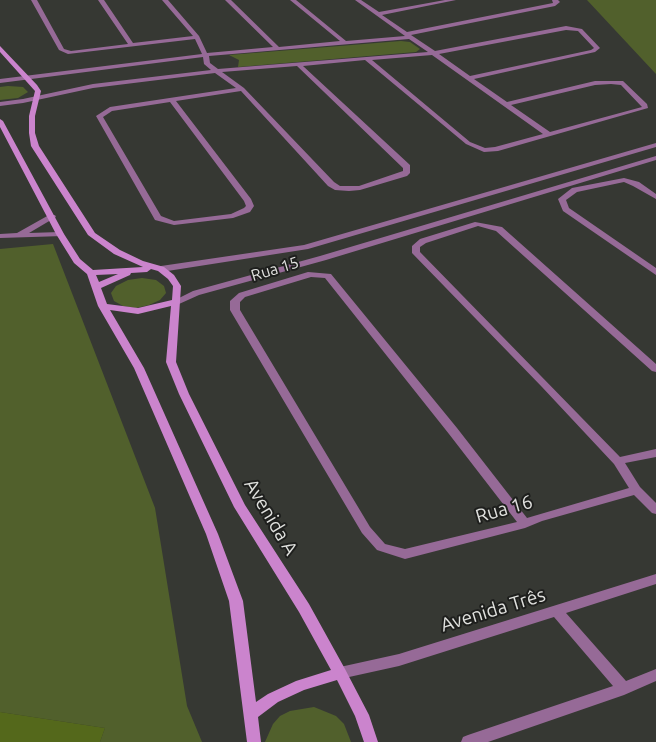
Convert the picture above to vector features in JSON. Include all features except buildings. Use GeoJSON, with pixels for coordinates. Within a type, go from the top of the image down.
{"type":"FeatureCollection","features":[{"type":"Feature","properties":{"kind":"main road"},"geometry":{"type":"LineString","coordinates":[[0,48],[38,91],[32,116],[32,133],[36,146],[92,235],[104,245],[132,259],[161,268]]}},
{"type":"Feature","properties":{"kind":"main road"},"geometry":{"type":"LineString","coordinates":[[0,122],[60,234],[78,261],[90,273],[104,306],[140,368],[212,534],[236,601],[254,742]]}},
{"type":"Feature","properties":{"kind":"main road"},"geometry":{"type":"LineString","coordinates":[[90,273],[133,268],[161,268]]}},
{"type":"Feature","properties":{"kind":"main road"},"geometry":{"type":"LineString","coordinates":[[96,287],[126,273],[161,268]]}},
{"type":"Feature","properties":{"kind":"main road","name":"Avenida A"},"geometry":{"type":"LineString","coordinates":[[161,268],[171,277],[176,286],[171,362],[184,394],[240,507],[304,608],[340,673],[362,715],[371,742]]}},
{"type":"Feature","properties":{"kind":"main road"},"geometry":{"type":"LineString","coordinates":[[104,306],[138,311],[176,302]]}},
{"type":"Feature","properties":{"kind":"main road"},"geometry":{"type":"LineString","coordinates":[[251,714],[273,698],[301,685],[340,673]]}},
{"type":"Feature","properties":{"kind":"street"},"geometry":{"type":"LineString","coordinates":[[34,0],[62,50],[77,53],[197,37]]}},
{"type":"Feature","properties":{"kind":"street"},"geometry":{"type":"LineString","coordinates":[[101,0],[131,45]]}},
{"type":"Feature","properties":{"kind":"street"},"geometry":{"type":"LineString","coordinates":[[164,0],[197,37],[206,64],[216,71]]}},
{"type":"Feature","properties":{"kind":"street"},"geometry":{"type":"LineString","coordinates":[[228,0],[277,48]]}},
{"type":"Feature","properties":{"kind":"street"},"geometry":{"type":"LineString","coordinates":[[293,0],[345,43]]}},
{"type":"Feature","properties":{"kind":"street"},"geometry":{"type":"LineString","coordinates":[[358,0],[547,134]]}},
{"type":"Feature","properties":{"kind":"street"},"geometry":{"type":"LineString","coordinates":[[378,14],[453,0]]}},
{"type":"Feature","properties":{"kind":"street"},"geometry":{"type":"LineString","coordinates":[[0,82],[204,54],[345,43],[408,35],[555,4],[557,2],[555,0]]}},
{"type":"Feature","properties":{"kind":"street"},"geometry":{"type":"LineString","coordinates":[[0,104],[65,91],[229,68],[435,53],[566,28],[580,30],[597,48],[592,51],[469,78]]}},
{"type":"Feature","properties":{"kind":"street"},"geometry":{"type":"LineString","coordinates":[[201,45],[217,54],[229,68],[242,89],[331,184],[338,188],[360,188],[404,174],[407,171],[407,167],[298,64]]}},
{"type":"Feature","properties":{"kind":"street"},"geometry":{"type":"LineString","coordinates":[[366,58],[468,143],[484,150],[495,149],[640,111],[646,105],[623,83],[611,82],[595,83],[506,104]]}},
{"type":"Feature","properties":{"kind":"street"},"geometry":{"type":"LineString","coordinates":[[140,64],[150,79]]}},
{"type":"Feature","properties":{"kind":"street"},"geometry":{"type":"LineString","coordinates":[[172,100],[248,201],[250,206],[247,210],[233,216],[174,223],[158,218],[99,116],[110,109],[242,89]]}},
{"type":"Feature","properties":{"kind":"street"},"geometry":{"type":"LineString","coordinates":[[161,268],[305,248],[656,145]]}},
{"type":"Feature","properties":{"kind":"street"},"geometry":{"type":"LineString","coordinates":[[176,302],[196,293],[323,258],[656,158]]}},
{"type":"Feature","properties":{"kind":"street"},"geometry":{"type":"LineString","coordinates":[[656,197],[636,184],[624,180],[575,190],[562,199],[566,209],[656,272]]}},
{"type":"Feature","properties":{"kind":"street"},"geometry":{"type":"LineString","coordinates":[[19,235],[52,217]]}},
{"type":"Feature","properties":{"kind":"street"},"geometry":{"type":"LineString","coordinates":[[656,369],[499,229],[478,224],[423,241],[416,246],[416,253],[618,461],[636,490],[656,510]]}},
{"type":"Feature","properties":{"kind":"street"},"geometry":{"type":"LineString","coordinates":[[0,236],[60,234]]}},
{"type":"Feature","properties":{"kind":"street","name":"Rua 15"},"geometry":{"type":"LineString","coordinates":[[382,547],[366,530],[235,310],[235,301],[242,295],[311,274],[328,276],[454,431],[525,524]]}},
{"type":"Feature","properties":{"kind":"street"},"geometry":{"type":"LineString","coordinates":[[618,461],[656,453]]}},
{"type":"Feature","properties":{"kind":"street","name":"Rua 16"},"geometry":{"type":"LineString","coordinates":[[382,547],[405,554],[525,524],[538,518],[636,490]]}},
{"type":"Feature","properties":{"kind":"street","name":"Avenida Três"},"geometry":{"type":"LineString","coordinates":[[340,673],[399,660],[656,580]]}},
{"type":"Feature","properties":{"kind":"street"},"geometry":{"type":"LineString","coordinates":[[557,611],[624,689]]}},
{"type":"Feature","properties":{"kind":"street"},"geometry":{"type":"LineString","coordinates":[[468,742],[624,689],[656,675]]}},
{"type":"Feature","properties":{"kind":"green space"},"geometry":{"type":"Polygon","coordinates":[[[587,0],[656,0],[656,74],[587,0]]]}},
{"type":"Feature","properties":{"kind":"green space"},"geometry":{"type":"Polygon","coordinates":[[[401,41],[410,42],[420,49],[416,52],[238,67],[239,60],[229,55],[401,41]]]}},
{"type":"Feature","properties":{"kind":"green space"},"geometry":{"type":"Polygon","coordinates":[[[0,87],[23,87],[28,92],[18,98],[0,100],[0,87]]]}},
{"type":"Feature","properties":{"kind":"green space"},"geometry":{"type":"Polygon","coordinates":[[[53,244],[155,508],[187,706],[202,742],[100,742],[105,728],[0,712],[0,249],[53,244]]]}},
{"type":"Feature","properties":{"kind":"green space"},"geometry":{"type":"Polygon","coordinates":[[[142,278],[156,280],[164,286],[166,293],[160,300],[136,308],[123,306],[114,301],[111,293],[116,286],[128,280],[142,278]]]}},
{"type":"Feature","properties":{"kind":"green space"},"geometry":{"type":"Polygon","coordinates":[[[314,707],[336,716],[344,724],[351,742],[265,742],[273,724],[280,716],[290,711],[314,707]]]}},
{"type":"Feature","properties":{"kind":"green space"},"geometry":{"type":"Polygon","coordinates":[[[0,712],[105,728],[100,742],[0,742],[0,712]]]}}]}
